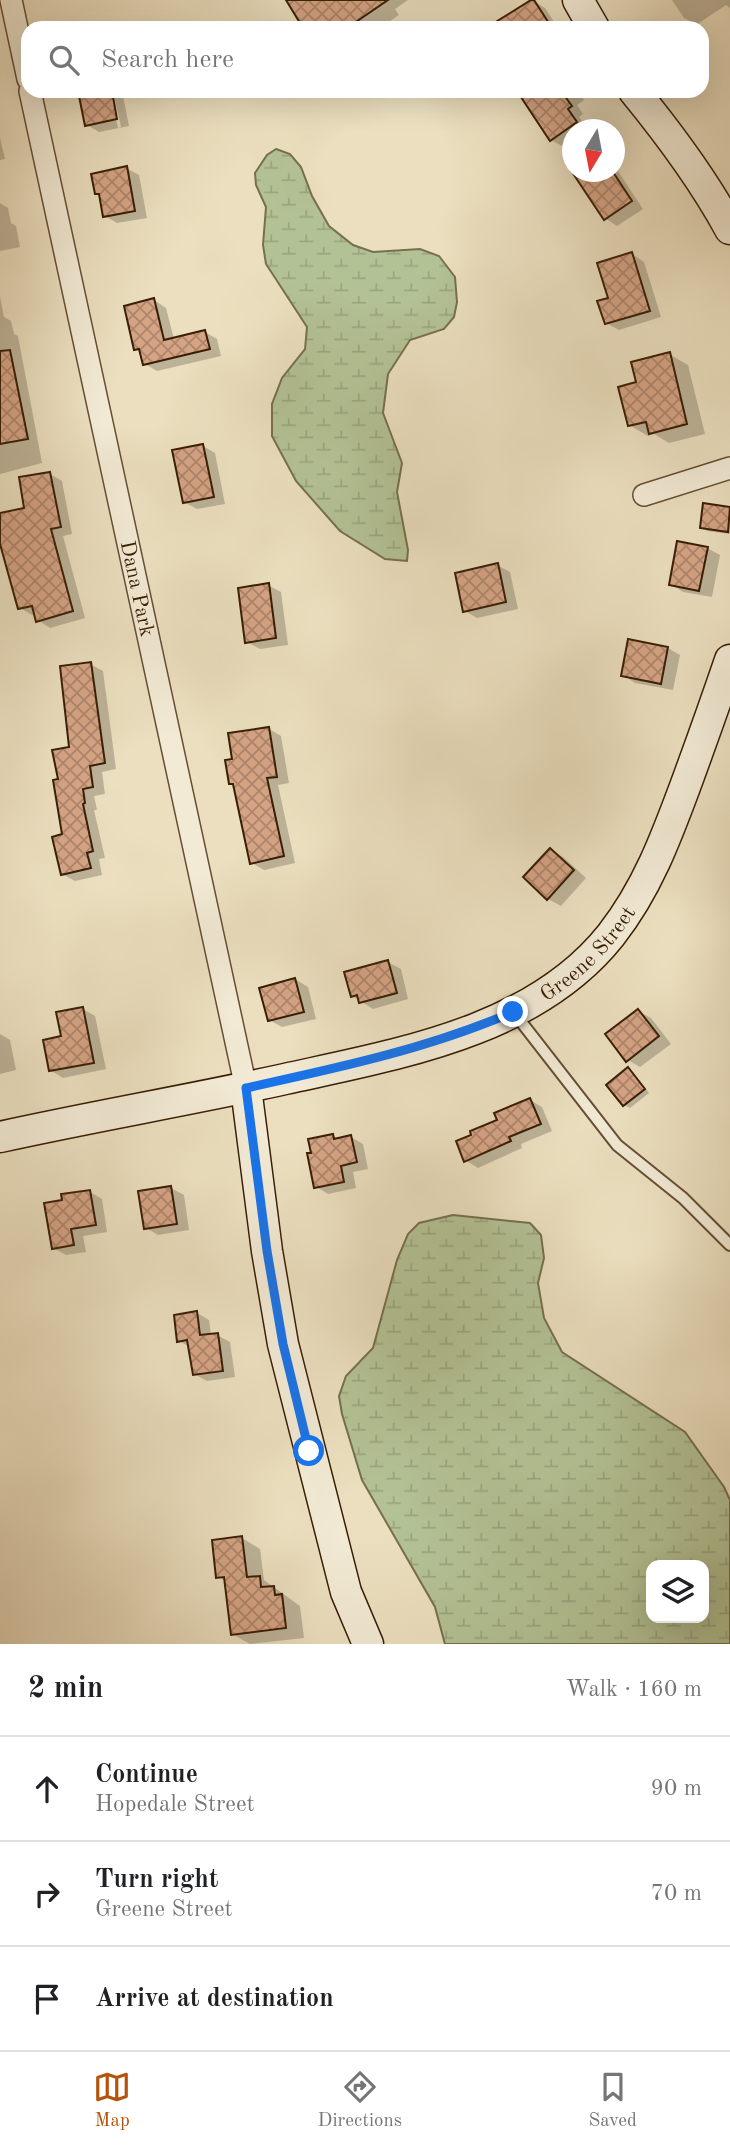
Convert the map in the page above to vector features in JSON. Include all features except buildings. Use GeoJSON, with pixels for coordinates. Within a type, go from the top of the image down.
{"type":"FeatureCollection","features":[{"type":"Feature","properties":{"kind":"street"},"geometry":{"type":"LineString","coordinates":[[11,0],[21,46]]}},
{"type":"Feature","properties":{"kind":"street"},"geometry":{"type":"LineString","coordinates":[[578,0],[590,21]]}},
{"type":"Feature","properties":{"kind":"street","name":"Dana Park"},"geometry":{"type":"LineString","coordinates":[[32,98],[246,1088]]}},
{"type":"Feature","properties":{"kind":"street"},"geometry":{"type":"LineString","coordinates":[[640,98],[679,147],[730,229]]}},
{"type":"Feature","properties":{"kind":"street"},"geometry":{"type":"LineString","coordinates":[[644,495],[730,468]]}},
{"type":"Feature","properties":{"kind":"street","name":"Greene Street"},"geometry":{"type":"LineString","coordinates":[[0,1137],[246,1088],[424,1046],[472,1030],[513,1012],[554,989],[583,965],[611,935],[638,895],[659,856],[730,660]]}},
{"type":"Feature","properties":{"kind":"street"},"geometry":{"type":"LineString","coordinates":[[246,1088],[267,1251],[283,1344],[346,1592],[368,1644]]}},
{"type":"Feature","properties":{"kind":"lane"},"geometry":{"type":"LineString","coordinates":[[513,1012],[617,1145],[683,1199],[730,1245]]}},
{"type":"Feature","properties":{"kind":"green space"},"geometry":{"type":"Polygon","coordinates":[[[276,149],[290,154],[301,167],[312,196],[329,226],[353,245],[373,252],[420,249],[439,256],[455,277],[457,302],[454,317],[444,329],[410,340],[388,374],[383,413],[402,463],[397,492],[408,550],[407,561],[385,559],[340,531],[296,481],[272,436],[272,404],[282,378],[305,349],[307,327],[266,264],[263,245],[266,207],[256,185],[255,173],[267,155],[276,149]]]}},
{"type":"Feature","properties":{"kind":"green space"},"geometry":{"type":"Polygon","coordinates":[[[453,1215],[530,1223],[541,1235],[544,1258],[538,1283],[544,1318],[562,1352],[685,1432],[724,1487],[730,1500],[730,1644],[445,1644],[435,1607],[362,1480],[339,1396],[346,1376],[373,1348],[397,1260],[408,1234],[419,1223],[453,1215]]]}},
{"type":"Feature","properties":{"kind":"route"},"geometry":{"type":"LineString","coordinates":[[309,1451],[283,1344],[267,1251],[246,1088],[424,1046],[472,1030],[513,1012]]}}]}
